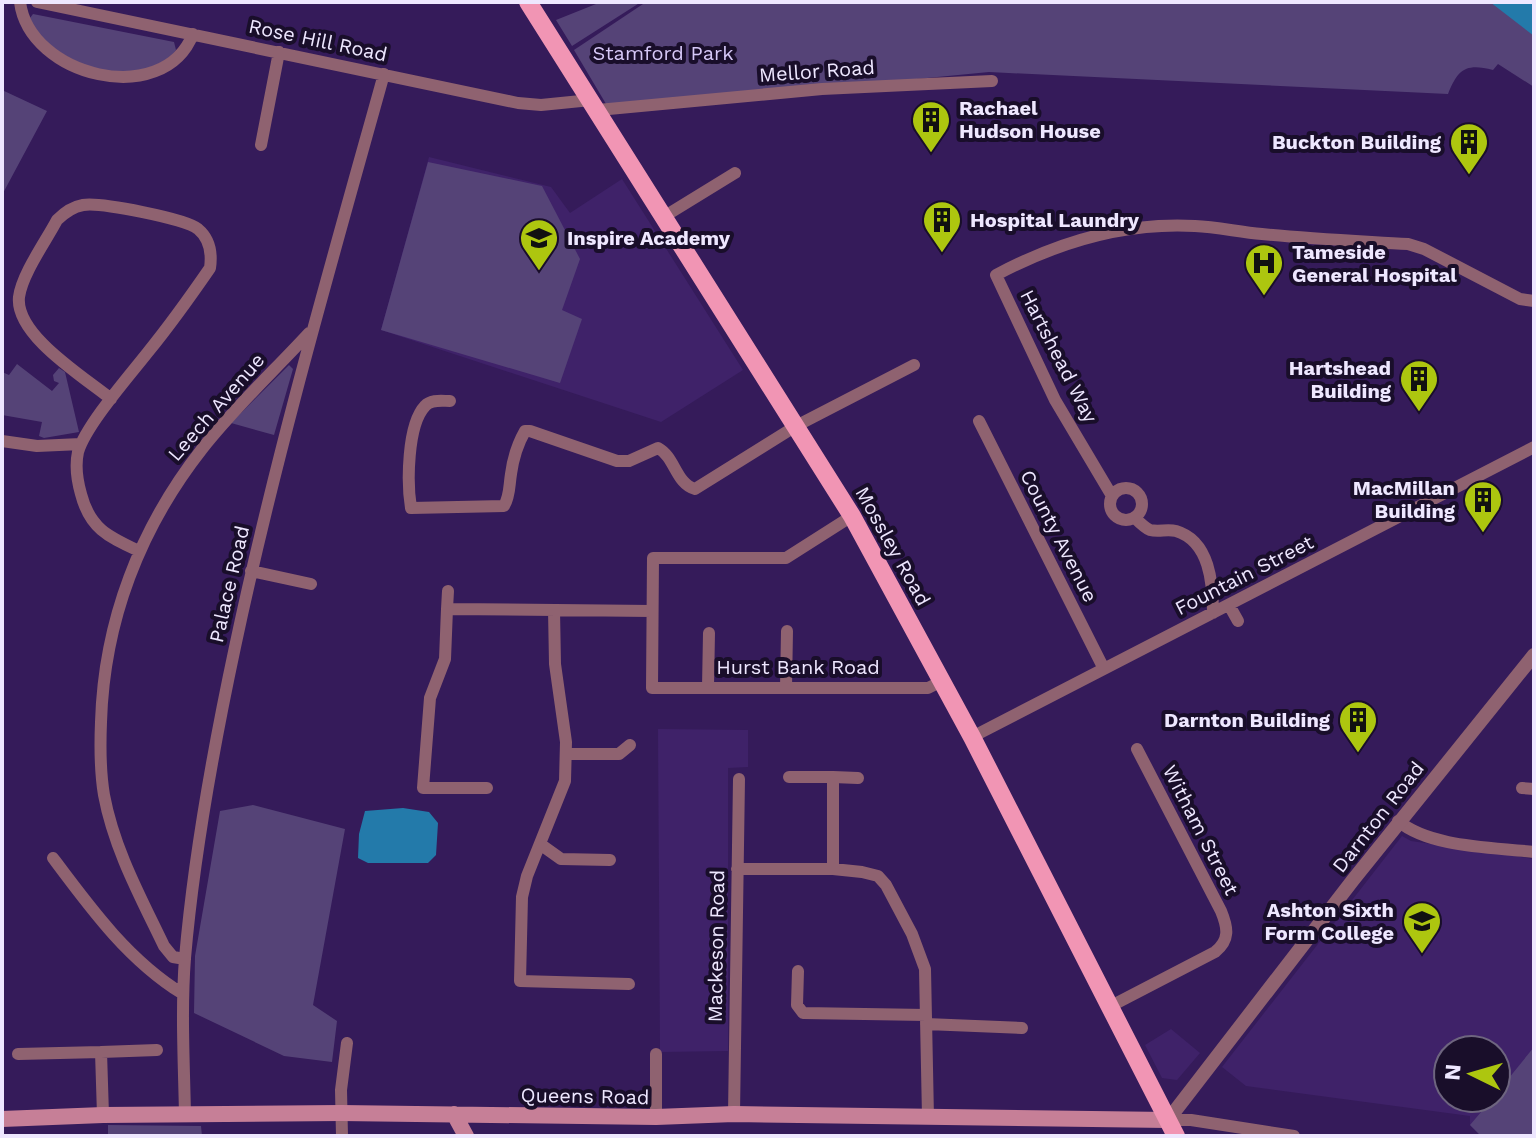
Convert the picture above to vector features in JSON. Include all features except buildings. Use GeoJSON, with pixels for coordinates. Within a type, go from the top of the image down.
{"type":"FeatureCollection","features":[{"type":"Feature","properties":{"kind":"main road","name":"Mossley Road"},"geometry":{"type":"LineString","coordinates":[[528,2],[852,516],[972,737],[1172,1128]]}},
{"type":"Feature","properties":{"kind":"main road","name":"Queens Road"},"geometry":{"type":"LineString","coordinates":[[2,1119],[341,1113],[656,1117],[734,1114],[928,1117],[1172,1128]]}},
{"type":"Feature","properties":{"kind":"main road"},"geometry":{"type":"LineString","coordinates":[[454,1114],[466,1136]]}},
{"type":"Feature","properties":{"kind":"street"},"geometry":{"type":"LineString","coordinates":[[20,2],[27,28],[36,40],[82,71],[100,77],[122,77],[166,66],[181,54],[193,34]]}},
{"type":"Feature","properties":{"kind":"street","name":"Rose Hill Road"},"geometry":{"type":"LineString","coordinates":[[46,3],[518,103],[594,105]]}},
{"type":"Feature","properties":{"kind":"street"},"geometry":{"type":"LineString","coordinates":[[261,145],[279,52]]}},
{"type":"Feature","properties":{"kind":"street","name":"Palace Road"},"geometry":{"type":"LineString","coordinates":[[185,1115],[185,959],[196,852],[207,786],[251,571],[311,330],[384,74]]}},
{"type":"Feature","properties":{"kind":"street","name":"Mellor Road"},"geometry":{"type":"LineString","coordinates":[[594,105],[992,81]]}},
{"type":"Feature","properties":{"kind":"street"},"geometry":{"type":"LineString","coordinates":[[665,216],[735,173]]}},
{"type":"Feature","properties":{"kind":"street"},"geometry":{"type":"LineString","coordinates":[[111,399],[31,333],[19,310],[24,281],[57,220],[73,207],[86,204],[126,208],[197,227],[207,240],[211,256],[210,268],[111,399],[81,444],[78,454],[77,477],[85,507],[93,522],[112,538],[139,551]]}},
{"type":"Feature","properties":{"kind":"street","name":"Hartshead Way"},"geometry":{"type":"LineString","coordinates":[[1112,496],[1055,400],[996,275],[1046,251],[1112,230],[1169,225],[1408,244],[1424,249],[1520,299],[1534,301]]}},
{"type":"Feature","properties":{"kind":"street","name":"Leech Avenue"},"geometry":{"type":"LineString","coordinates":[[185,959],[173,957],[164,946],[127,869],[104,794],[100,746],[109,646],[127,579],[157,515],[202,449],[247,396],[311,330]]}},
{"type":"Feature","properties":{"kind":"street"},"geometry":{"type":"LineString","coordinates":[[450,401],[434,401],[425,405],[413,429],[408,480],[411,508],[504,506],[509,496],[514,458],[525,431],[571,443],[617,461],[629,461],[658,448],[666,452],[686,485],[695,489],[796,426],[914,365]]}},
{"type":"Feature","properties":{"kind":"street","name":"County Avenue"},"geometry":{"type":"LineString","coordinates":[[979,421],[1104,669]]}},
{"type":"Feature","properties":{"kind":"street"},"geometry":{"type":"LineString","coordinates":[[2,441],[37,446],[81,444]]}},
{"type":"Feature","properties":{"kind":"street","name":"Fountain Street"},"geometry":{"type":"LineString","coordinates":[[972,737],[1534,447]]}},
{"type":"Feature","properties":{"kind":"street"},"geometry":{"type":"LineString","coordinates":[[1124,488],[1138,494],[1142,504],[1135,518],[1124,521],[1114,516],[1109,507],[1112,496],[1124,488]]}},
{"type":"Feature","properties":{"kind":"street"},"geometry":{"type":"LineString","coordinates":[[447,609],[652,611],[653,558],[786,558],[852,516]]}},
{"type":"Feature","properties":{"kind":"street"},"geometry":{"type":"LineString","coordinates":[[1135,518],[1150,530],[1175,531],[1190,538],[1202,553],[1210,572],[1213,613]]}},
{"type":"Feature","properties":{"kind":"street"},"geometry":{"type":"LineString","coordinates":[[251,571],[311,584]]}},
{"type":"Feature","properties":{"kind":"street"},"geometry":{"type":"LineString","coordinates":[[448,591],[445,659],[430,698],[423,788],[487,788]]}},
{"type":"Feature","properties":{"kind":"street"},"geometry":{"type":"LineString","coordinates":[[1229,605],[1238,621]]}},
{"type":"Feature","properties":{"kind":"street"},"geometry":{"type":"LineString","coordinates":[[554,610],[555,664],[566,754],[565,781],[527,876],[522,897],[520,981],[629,984]]}},
{"type":"Feature","properties":{"kind":"street","name":"Hurst Bank Road"},"geometry":{"type":"LineString","coordinates":[[652,611],[652,688],[928,688],[942,681]]}},
{"type":"Feature","properties":{"kind":"street"},"geometry":{"type":"LineString","coordinates":[[786,688],[787,631]]}},
{"type":"Feature","properties":{"kind":"street"},"geometry":{"type":"LineString","coordinates":[[708,687],[709,633]]}},
{"type":"Feature","properties":{"kind":"street","name":"Darnton Road"},"geometry":{"type":"LineString","coordinates":[[1172,1128],[1398,821],[1534,655]]}},
{"type":"Feature","properties":{"kind":"street"},"geometry":{"type":"LineString","coordinates":[[566,754],[619,754],[630,745]]}},
{"type":"Feature","properties":{"kind":"street","name":"Witham Street"},"geometry":{"type":"LineString","coordinates":[[1109,1007],[1215,952],[1227,936],[1221,911],[1137,749]]}},
{"type":"Feature","properties":{"kind":"street"},"geometry":{"type":"LineString","coordinates":[[789,777],[858,778]]}},
{"type":"Feature","properties":{"kind":"street"},"geometry":{"type":"LineString","coordinates":[[833,777],[833,869]]}},
{"type":"Feature","properties":{"kind":"street","name":"Mackeson Road"},"geometry":{"type":"LineString","coordinates":[[734,1114],[739,779]]}},
{"type":"Feature","properties":{"kind":"street"},"geometry":{"type":"LineString","coordinates":[[1398,821],[1420,836],[1437,840],[1534,852]]}},
{"type":"Feature","properties":{"kind":"street"},"geometry":{"type":"LineString","coordinates":[[540,844],[561,859],[610,860]]}},
{"type":"Feature","properties":{"kind":"street"},"geometry":{"type":"LineString","coordinates":[[53,858],[105,927],[167,984],[183,994]]}},
{"type":"Feature","properties":{"kind":"street"},"geometry":{"type":"LineString","coordinates":[[737,869],[862,872],[878,876],[886,885],[912,934],[925,969],[928,1117]]}},
{"type":"Feature","properties":{"kind":"street"},"geometry":{"type":"LineString","coordinates":[[798,971],[797,1005],[803,1013],[1022,1028]]}},
{"type":"Feature","properties":{"kind":"street"},"geometry":{"type":"LineString","coordinates":[[342,1136],[347,1043]]}},
{"type":"Feature","properties":{"kind":"street"},"geometry":{"type":"LineString","coordinates":[[18,1054],[157,1050]]}},
{"type":"Feature","properties":{"kind":"street"},"geometry":{"type":"LineString","coordinates":[[101,1052],[103,1115]]}},
{"type":"Feature","properties":{"kind":"street"},"geometry":{"type":"LineString","coordinates":[[656,1054],[656,1117]]}},
{"type":"Feature","properties":{"kind":"street"},"geometry":{"type":"LineString","coordinates":[[1172,1128],[1191,1120],[1236,1132],[1294,1136]]}},
{"type":"Feature","properties":{"kind":"shaded area","name":"Inspire Academy"},"geometry":{"type":"Polygon","coordinates":[[[429,157],[551,187],[570,213],[622,179],[743,370],[661,422],[381,330],[429,157]]]}},
{"type":"Feature","properties":{"kind":"shaded area"},"geometry":{"type":"Polygon","coordinates":[[[658,729],[748,730],[748,767],[728,768],[728,1051],[660,1052],[658,729]]]}},
{"type":"Feature","properties":{"kind":"shaded area","name":"Ashton Sixth Form College"},"geometry":{"type":"Polygon","coordinates":[[[1402,836],[1411,841],[1534,859],[1534,1136],[1481,1136],[1470,1125],[1470,1116],[1455,1114],[1512,1114],[1512,1034],[1432,1034],[1432,1111],[1246,1086],[1222,1067],[1402,836]]]}},
{"type":"Feature","properties":{"kind":"shaded area"},"geometry":{"type":"Polygon","coordinates":[[[1171,1029],[1200,1053],[1177,1080],[1162,1078],[1145,1045],[1171,1029]]]}},
{"type":"Feature","properties":{"kind":"green space"},"geometry":{"type":"Polygon","coordinates":[[[601,2],[641,2],[572,46],[556,20],[601,2]]]}},
{"type":"Feature","properties":{"kind":"green space","name":"Stamford Park"},"geometry":{"type":"Polygon","coordinates":[[[646,2],[1534,2],[1534,87],[1498,64],[1493,70],[1476,67],[1464,70],[1455,79],[1448,94],[989,72],[609,109],[574,50],[646,2]]]}},
{"type":"Feature","properties":{"kind":"green space"},"geometry":{"type":"Polygon","coordinates":[[[33,14],[174,42],[176,50],[163,61],[145,69],[108,73],[73,60],[50,45],[33,27],[30,18],[33,14]]]}},
{"type":"Feature","properties":{"kind":"green space"},"geometry":{"type":"Polygon","coordinates":[[[2,90],[47,111],[2,195],[2,90]]]}},
{"type":"Feature","properties":{"kind":"green space"},"geometry":{"type":"Polygon","coordinates":[[[428,162],[542,186],[580,259],[562,310],[582,319],[560,383],[381,330],[428,162]]]}},
{"type":"Feature","properties":{"kind":"green space"},"geometry":{"type":"Polygon","coordinates":[[[17,364],[52,391],[59,383],[54,381],[53,375],[59,368],[65,372],[79,432],[44,438],[39,436],[42,422],[2,415],[2,372],[9,375],[17,364]]]}},
{"type":"Feature","properties":{"kind":"green space"},"geometry":{"type":"Polygon","coordinates":[[[289,365],[293,369],[274,435],[231,423],[289,365]]]}},
{"type":"Feature","properties":{"kind":"green space"},"geometry":{"type":"Polygon","coordinates":[[[253,805],[345,829],[313,1005],[337,1021],[332,1062],[284,1056],[194,1013],[195,956],[220,811],[253,805]]]}},
{"type":"Feature","properties":{"kind":"green space"},"geometry":{"type":"Polygon","coordinates":[[[1534,1047],[1534,1136],[1481,1136],[1470,1125],[1479,1114],[1512,1114],[1512,1074],[1534,1047]]]}},
{"type":"Feature","properties":{"kind":"green space"},"geometry":{"type":"Polygon","coordinates":[[[108,1125],[201,1126],[202,1136],[108,1136],[108,1125]]]}},
{"type":"Feature","properties":{"kind":"water"},"geometry":{"type":"Polygon","coordinates":[[[1490,2],[1534,2],[1534,36],[1490,2]]]}},
{"type":"Feature","properties":{"kind":"water"},"geometry":{"type":"Polygon","coordinates":[[[403,808],[429,812],[438,823],[436,855],[428,863],[368,863],[358,858],[359,834],[365,811],[403,808]]]}},
{"type":"Feature","properties":{"kind":"place","name":"Rachael Hudson House"},"geometry":{"type":"Point","coordinates":[931,154]}},
{"type":"Feature","properties":{"kind":"place","name":"Buckton Building"},"geometry":{"type":"Point","coordinates":[1469,176]}},
{"type":"Feature","properties":{"kind":"place","name":"Hospital Laundry"},"geometry":{"type":"Point","coordinates":[942,254]}},
{"type":"Feature","properties":{"kind":"place","name":"Inspire Academy"},"geometry":{"type":"Point","coordinates":[539,272]}},
{"type":"Feature","properties":{"kind":"place","name":"Tameside General Hospital"},"geometry":{"type":"Point","coordinates":[1264,297]}},
{"type":"Feature","properties":{"kind":"place","name":"Hartshead Building"},"geometry":{"type":"Point","coordinates":[1419,413]}},
{"type":"Feature","properties":{"kind":"place","name":"MacMillan Building"},"geometry":{"type":"Point","coordinates":[1483,534]}},
{"type":"Feature","properties":{"kind":"place","name":"Darnton Building"},"geometry":{"type":"Point","coordinates":[1358,754]}},
{"type":"Feature","properties":{"kind":"place","name":"Ashton Sixth Form College"},"geometry":{"type":"Point","coordinates":[1422,955]}}]}
